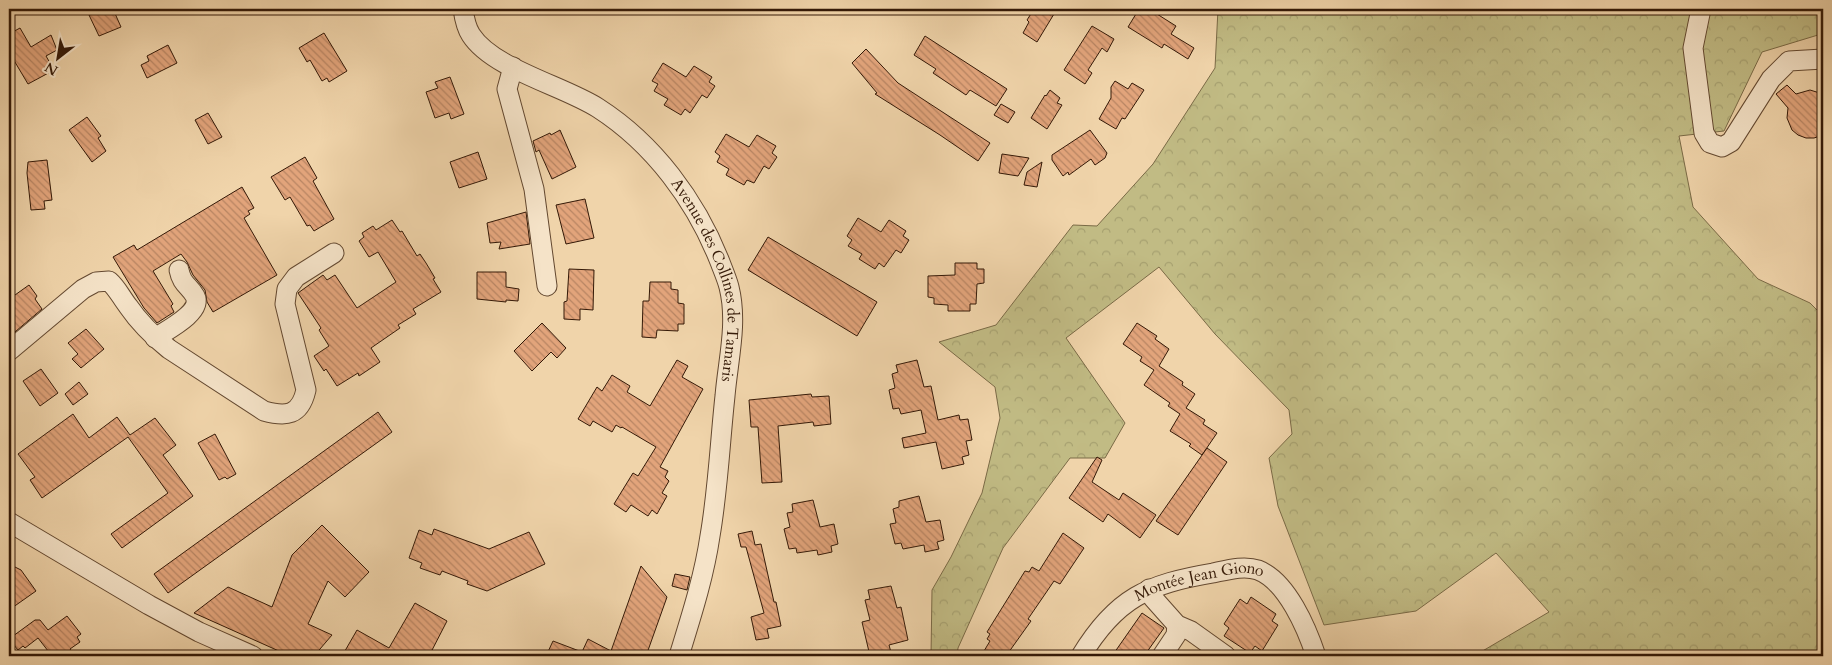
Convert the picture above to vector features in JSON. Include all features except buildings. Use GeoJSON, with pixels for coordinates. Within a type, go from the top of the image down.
{"type":"FeatureCollection","features":[{"type":"Feature","properties":{"kind":"street","name":"Avenue des Collines de Tamaris"},"geometry":{"type":"LineString","coordinates":[[463,9],[470,34],[485,50],[513,67],[598,108],[628,131],[658,160],[681,188],[695,210],[708,235],[729,286],[733,323],[710,535],[692,613],[678,656]]}},
{"type":"Feature","properties":{"kind":"street"},"geometry":{"type":"LineString","coordinates":[[1701,9],[1693,48],[1704,134],[1710,143],[1722,147],[1731,142],[1771,79],[1788,61],[1823,59]]}},
{"type":"Feature","properties":{"kind":"street"},"geometry":{"type":"LineString","coordinates":[[513,67],[507,89],[534,189],[547,286]]}},
{"type":"Feature","properties":{"kind":"street"},"geometry":{"type":"LineString","coordinates":[[9,351],[83,289],[96,282],[109,281],[117,288],[127,305],[155,338],[264,411],[280,415],[294,411],[303,402],[306,390],[285,304],[287,289],[296,277],[334,253]]}},
{"type":"Feature","properties":{"kind":"street"},"geometry":{"type":"LineString","coordinates":[[155,338],[193,312],[196,304],[195,296],[181,280],[179,270]]}},
{"type":"Feature","properties":{"kind":"street"},"geometry":{"type":"LineString","coordinates":[[9,522],[149,606],[199,632],[253,656]]}},
{"type":"Feature","properties":{"kind":"street","name":"Montée Jean Giono"},"geometry":{"type":"LineString","coordinates":[[1081,656],[1105,622],[1132,599],[1149,589],[1189,577],[1240,568],[1260,571],[1280,586],[1287,594],[1313,647]]}},
{"type":"Feature","properties":{"kind":"street"},"geometry":{"type":"LineString","coordinates":[[1149,589],[1153,598],[1177,625],[1192,631],[1226,656]]}},
{"type":"Feature","properties":{"kind":"street"},"geometry":{"type":"LineString","coordinates":[[1162,656],[1176,635],[1177,625]]}},
{"type":"Feature","properties":{"kind":"green space"},"geometry":{"type":"Polygon","coordinates":[[[1218,9],[1823,9],[1823,22],[1818,35],[1762,52],[1724,131],[1679,136],[1693,207],[1758,279],[1810,303],[1823,316],[1823,656],[1474,656],[1549,612],[1496,553],[1416,611],[1324,625],[1278,506],[1269,458],[1292,434],[1289,410],[1215,334],[1159,267],[1066,338],[1125,423],[1105,458],[1070,458],[1003,548],[958,648],[957,656],[931,656],[932,590],[951,557],[982,493],[1000,418],[995,387],[939,342],[996,325],[1073,225],[1097,226],[1153,164],[1215,68],[1218,9]]]}}]}
